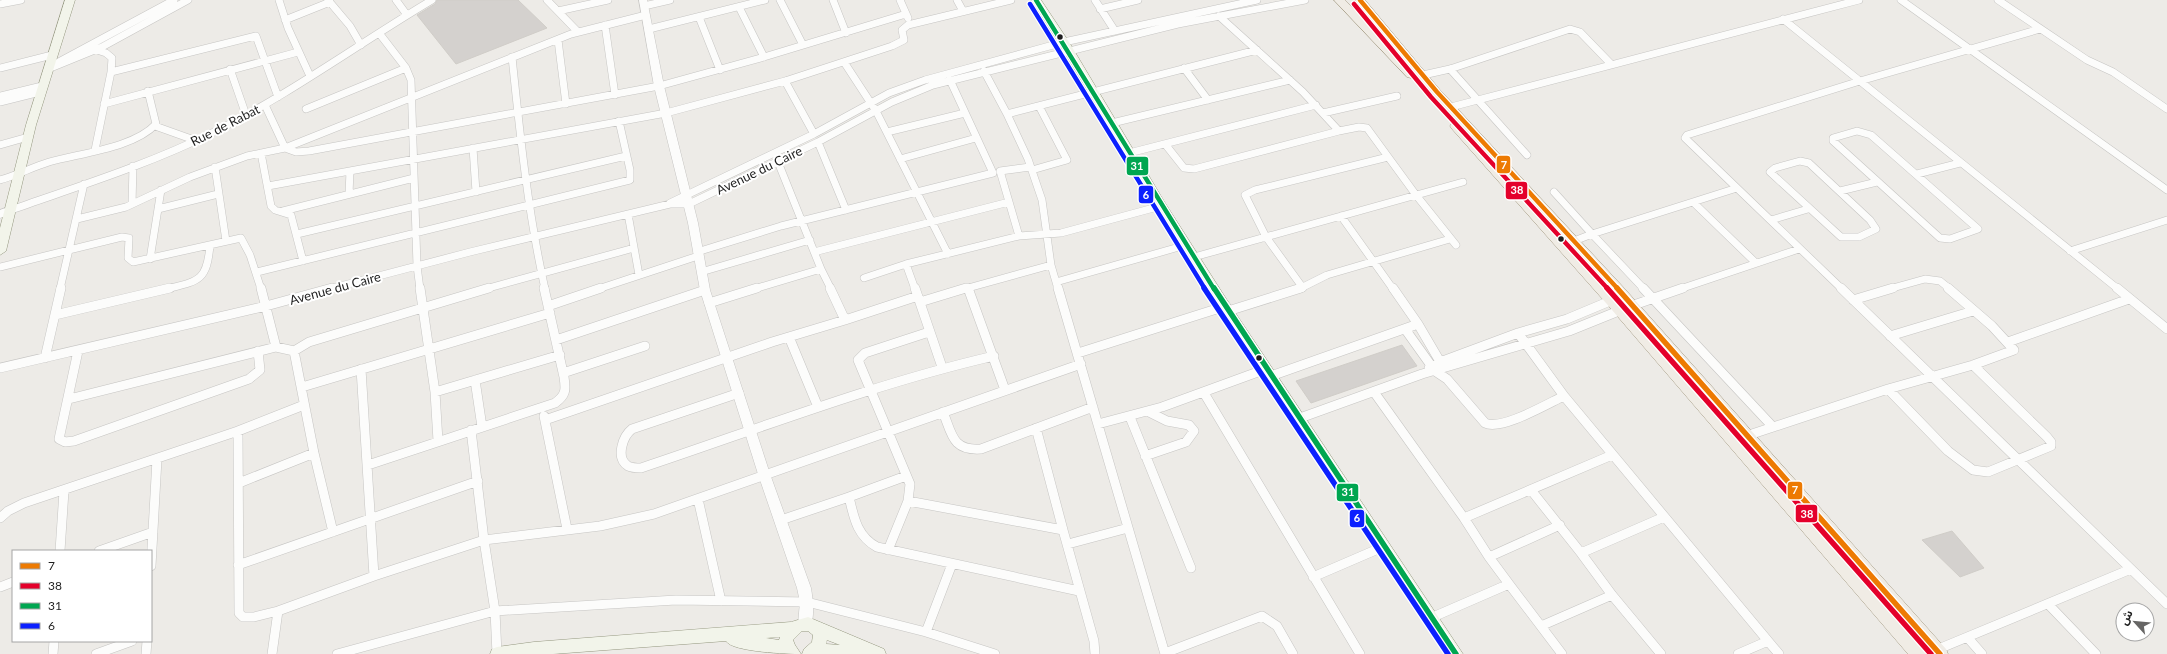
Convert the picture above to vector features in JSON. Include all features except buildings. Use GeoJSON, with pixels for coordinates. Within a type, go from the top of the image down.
{"type":"FeatureCollection","features":[{"type":"Feature","properties":{"kind":"main road"},"geometry":{"type":"LineString","coordinates":[[0,251],[11,210],[18,174],[41,89],[70,0]]}},
{"type":"Feature","properties":{"kind":"main road"},"geometry":{"type":"LineString","coordinates":[[1036,0],[1066,46],[1161,206],[1268,373],[1300,418],[1433,617],[1456,654]]}},
{"type":"Feature","properties":{"kind":"main road"},"geometry":{"type":"LineString","coordinates":[[1339,0],[1404,67],[1617,298]]}},
{"type":"Feature","properties":{"kind":"main road"},"geometry":{"type":"LineString","coordinates":[[1360,0],[1380,26],[1451,107],[1574,241],[1626,309],[1918,654]]}},
{"type":"Feature","properties":{"kind":"main road"},"geometry":{"type":"LineString","coordinates":[[1626,309],[1746,436],[1938,652]]}},
{"type":"Feature","properties":{"kind":"main road"},"geometry":{"type":"LineString","coordinates":[[806,627],[821,639],[812,652]]}},
{"type":"Feature","properties":{"kind":"main road"},"geometry":{"type":"LineString","coordinates":[[791,653],[786,639],[806,627]]}},
{"type":"Feature","properties":{"kind":"main road"},"geometry":{"type":"LineString","coordinates":[[497,654],[611,640],[717,636],[806,627],[879,654]]}},
{"type":"Feature","properties":{"kind":"main road"},"geometry":{"type":"LineString","coordinates":[[717,636],[791,653]]}},
{"type":"Feature","properties":{"kind":"main road"},"geometry":{"type":"LineString","coordinates":[[812,652],[867,654]]}},
{"type":"Feature","properties":{"kind":"street"},"geometry":{"type":"LineString","coordinates":[[0,4],[21,0]]}},
{"type":"Feature","properties":{"kind":"street"},"geometry":{"type":"LineString","coordinates":[[48,69],[62,58],[174,0]]}},
{"type":"Feature","properties":{"kind":"street"},"geometry":{"type":"LineString","coordinates":[[48,69],[65,64],[188,0]]}},
{"type":"Feature","properties":{"kind":"street"},"geometry":{"type":"LineString","coordinates":[[279,0],[285,20],[298,52],[310,76]]}},
{"type":"Feature","properties":{"kind":"street"},"geometry":{"type":"LineString","coordinates":[[396,0],[407,15]]}},
{"type":"Feature","properties":{"kind":"street","name":"Rue de Rabat"},"geometry":{"type":"LineString","coordinates":[[0,214],[133,166],[196,141],[265,105],[432,0]]}},
{"type":"Feature","properties":{"kind":"street"},"geometry":{"type":"LineString","coordinates":[[547,0],[578,32]]}},
{"type":"Feature","properties":{"kind":"street"},"geometry":{"type":"LineString","coordinates":[[558,11],[608,0]]}},
{"type":"Feature","properties":{"kind":"street"},"geometry":{"type":"LineString","coordinates":[[77,219],[132,204],[215,167],[261,153],[285,148],[512,57],[578,32],[605,25],[644,7],[670,0]]}},
{"type":"Feature","properties":{"kind":"street"},"geometry":{"type":"LineString","coordinates":[[649,29],[765,0]]}},
{"type":"Feature","properties":{"kind":"street"},"geometry":{"type":"LineString","coordinates":[[780,0],[803,45]]}},
{"type":"Feature","properties":{"kind":"street"},"geometry":{"type":"LineString","coordinates":[[833,0],[846,32]]}},
{"type":"Feature","properties":{"kind":"street"},"geometry":{"type":"LineString","coordinates":[[900,0],[911,24]]}},
{"type":"Feature","properties":{"kind":"street"},"geometry":{"type":"LineString","coordinates":[[957,0],[963,11]]}},
{"type":"Feature","properties":{"kind":"street"},"geometry":{"type":"LineString","coordinates":[[268,186],[666,113],[785,81],[901,42],[904,38],[903,28],[911,24],[1011,0]]}},
{"type":"Feature","properties":{"kind":"street"},"geometry":{"type":"LineString","coordinates":[[1095,0],[1114,31]]}},
{"type":"Feature","properties":{"kind":"street"},"geometry":{"type":"LineString","coordinates":[[1100,9],[1138,0]]}},
{"type":"Feature","properties":{"kind":"street","name":"Avenue du Caire"},"geometry":{"type":"LineString","coordinates":[[0,368],[266,306],[417,266],[670,204],[687,199],[778,162],[908,95],[950,80],[1114,31],[1240,2],[1257,0]]}},
{"type":"Feature","properties":{"kind":"street","name":"Avenue du Caire"},"geometry":{"type":"LineString","coordinates":[[670,204],[687,199],[814,134],[889,93],[925,80],[1066,46],[1305,0]]}},
{"type":"Feature","properties":{"kind":"street"},"geometry":{"type":"LineString","coordinates":[[1451,107],[1860,0]]}},
{"type":"Feature","properties":{"kind":"street"},"geometry":{"type":"LineString","coordinates":[[1901,0],[2167,190]]}},
{"type":"Feature","properties":{"kind":"street"},"geometry":{"type":"LineString","coordinates":[[1998,0],[2090,62],[2116,74],[2167,109]]}},
{"type":"Feature","properties":{"kind":"street"},"geometry":{"type":"LineString","coordinates":[[285,20],[329,1],[350,26],[361,45]]}},
{"type":"Feature","properties":{"kind":"street"},"geometry":{"type":"LineString","coordinates":[[1240,2],[1247,10]]}},
{"type":"Feature","properties":{"kind":"street"},"geometry":{"type":"LineString","coordinates":[[644,7],[666,113],[687,199],[705,290],[807,602],[806,627]]}},
{"type":"Feature","properties":{"kind":"street"},"geometry":{"type":"LineString","coordinates":[[739,7],[764,58]]}},
{"type":"Feature","properties":{"kind":"street"},"geometry":{"type":"LineString","coordinates":[[265,105],[285,148],[296,152],[309,151],[660,86],[764,58],[906,14]]}},
{"type":"Feature","properties":{"kind":"street"},"geometry":{"type":"LineString","coordinates":[[1219,16],[1290,80],[1316,105],[1339,131]]}},
{"type":"Feature","properties":{"kind":"street"},"geometry":{"type":"LineString","coordinates":[[699,17],[720,70]]}},
{"type":"Feature","properties":{"kind":"street"},"geometry":{"type":"LineString","coordinates":[[1783,19],[2167,329]]}},
{"type":"Feature","properties":{"kind":"street"},"geometry":{"type":"LineString","coordinates":[[605,25],[615,95]]}},
{"type":"Feature","properties":{"kind":"street"},"geometry":{"type":"LineString","coordinates":[[1423,75],[1450,69],[1570,29],[1580,32],[1611,64]]}},
{"type":"Feature","properties":{"kind":"street"},"geometry":{"type":"LineString","coordinates":[[2040,29],[1860,80],[1687,135],[1686,139],[2020,460],[2167,604]]}},
{"type":"Feature","properties":{"kind":"street"},"geometry":{"type":"LineString","coordinates":[[379,33],[406,68],[411,80],[410,98],[417,266],[435,392],[438,441]]}},
{"type":"Feature","properties":{"kind":"street"},"geometry":{"type":"LineString","coordinates":[[111,72],[256,36],[278,97]]}},
{"type":"Feature","properties":{"kind":"street"},"geometry":{"type":"LineString","coordinates":[[558,40],[566,104]]}},
{"type":"Feature","properties":{"kind":"street"},"geometry":{"type":"LineString","coordinates":[[86,46],[110,55],[111,72],[95,150]]}},
{"type":"Feature","properties":{"kind":"street"},"geometry":{"type":"LineString","coordinates":[[1007,114],[1257,50]]}},
{"type":"Feature","properties":{"kind":"street"},"geometry":{"type":"LineString","coordinates":[[104,104],[298,52]]}},
{"type":"Feature","properties":{"kind":"street"},"geometry":{"type":"LineString","coordinates":[[0,68],[52,55]]}},
{"type":"Feature","properties":{"kind":"street"},"geometry":{"type":"LineString","coordinates":[[368,465],[471,430],[543,408],[555,403],[563,397],[566,391],[560,355],[533,237],[520,139],[512,57]]}},
{"type":"Feature","properties":{"kind":"street"},"geometry":{"type":"LineString","coordinates":[[844,62],[876,111],[948,254]]}},
{"type":"Feature","properties":{"kind":"street"},"geometry":{"type":"LineString","coordinates":[[306,109],[406,68]]}},
{"type":"Feature","properties":{"kind":"street"},"geometry":{"type":"LineString","coordinates":[[1184,68],[1208,100]]}},
{"type":"Feature","properties":{"kind":"street"},"geometry":{"type":"LineString","coordinates":[[230,69],[246,115]]}},
{"type":"Feature","properties":{"kind":"street"},"geometry":{"type":"LineString","coordinates":[[1450,69],[1527,155]]}},
{"type":"Feature","properties":{"kind":"street"},"geometry":{"type":"LineString","coordinates":[[984,71],[1007,114],[1031,168],[1042,200],[1051,266],[1078,353],[1165,653],[1262,616],[1271,620],[1277,626],[1293,654]]}},
{"type":"Feature","properties":{"kind":"street"},"geometry":{"type":"LineString","coordinates":[[950,80],[976,138],[996,172],[1009,202],[1019,236]]}},
{"type":"Feature","properties":{"kind":"street"},"geometry":{"type":"LineString","coordinates":[[1112,124],[1290,80]]}},
{"type":"Feature","properties":{"kind":"street"},"geometry":{"type":"LineString","coordinates":[[785,81],[814,134]]}},
{"type":"Feature","properties":{"kind":"street"},"geometry":{"type":"LineString","coordinates":[[0,96],[41,89]]}},
{"type":"Feature","properties":{"kind":"street"},"geometry":{"type":"LineString","coordinates":[[0,102],[41,89]]}},
{"type":"Feature","properties":{"kind":"street"},"geometry":{"type":"LineString","coordinates":[[148,91],[155,126]]}},
{"type":"Feature","properties":{"kind":"street"},"geometry":{"type":"LineString","coordinates":[[1323,113],[1397,96]]}},
{"type":"Feature","properties":{"kind":"street"},"geometry":{"type":"LineString","coordinates":[[1129,153],[1316,105]]}},
{"type":"Feature","properties":{"kind":"street"},"geometry":{"type":"LineString","coordinates":[[302,387],[428,350],[549,310],[697,254],[802,221],[996,172],[1031,168],[1067,160],[1039,106]]}},
{"type":"Feature","properties":{"kind":"street"},"geometry":{"type":"LineString","coordinates":[[887,132],[965,113]]}},
{"type":"Feature","properties":{"kind":"street"},"geometry":{"type":"LineString","coordinates":[[257,272],[630,180],[630,170],[619,121]]}},
{"type":"Feature","properties":{"kind":"street"},"geometry":{"type":"LineString","coordinates":[[155,126],[196,141]]}},
{"type":"Feature","properties":{"kind":"street"},"geometry":{"type":"LineString","coordinates":[[0,180],[40,165],[95,150],[143,134],[155,126]]}},
{"type":"Feature","properties":{"kind":"street"},"geometry":{"type":"LineString","coordinates":[[1166,144],[1182,166],[1190,170],[1339,131],[1366,127],[1416,196],[1456,245]]}},
{"type":"Feature","properties":{"kind":"street"},"geometry":{"type":"LineString","coordinates":[[1857,131],[1866,132],[1917,174],[1978,229],[1950,239],[1942,239],[1876,182],[1834,143],[1833,138],[1857,131]]}},
{"type":"Feature","properties":{"kind":"street"},"geometry":{"type":"LineString","coordinates":[[0,145],[28,137]]}},
{"type":"Feature","properties":{"kind":"street"},"geometry":{"type":"LineString","coordinates":[[900,159],[976,138]]}},
{"type":"Feature","properties":{"kind":"street"},"geometry":{"type":"LineString","coordinates":[[818,142],[846,210]]}},
{"type":"Feature","properties":{"kind":"street"},"geometry":{"type":"LineString","coordinates":[[473,148],[476,192]]}},
{"type":"Feature","properties":{"kind":"street"},"geometry":{"type":"LineString","coordinates":[[261,153],[271,206],[275,210],[283,211],[292,215],[303,261]]}},
{"type":"Feature","properties":{"kind":"street"},"geometry":{"type":"LineString","coordinates":[[297,234],[626,156]]}},
{"type":"Feature","properties":{"kind":"street"},"geometry":{"type":"LineString","coordinates":[[1303,288],[1266,237],[1245,199],[1246,194],[1388,157]]}},
{"type":"Feature","properties":{"kind":"street"},"geometry":{"type":"LineString","coordinates":[[1806,161],[1870,220],[1876,230],[1857,237],[1843,238],[1808,209],[1771,174],[1772,169],[1791,163],[1806,161]]}},
{"type":"Feature","properties":{"kind":"street"},"geometry":{"type":"LineString","coordinates":[[778,162],[821,269],[844,320]]}},
{"type":"Feature","properties":{"kind":"street"},"geometry":{"type":"LineString","coordinates":[[1917,174],[1960,163]]}},
{"type":"Feature","properties":{"kind":"street"},"geometry":{"type":"LineString","coordinates":[[132,204],[133,166]]}},
{"type":"Feature","properties":{"kind":"street"},"geometry":{"type":"LineString","coordinates":[[215,167],[226,241]]}},
{"type":"Feature","properties":{"kind":"street"},"geometry":{"type":"LineString","coordinates":[[350,171],[350,194]]}},
{"type":"Feature","properties":{"kind":"street"},"geometry":{"type":"LineString","coordinates":[[283,211],[414,178]]}},
{"type":"Feature","properties":{"kind":"street"},"geometry":{"type":"LineString","coordinates":[[1194,257],[1463,182]]}},
{"type":"Feature","properties":{"kind":"street"},"geometry":{"type":"LineString","coordinates":[[1840,191],[1876,182]]}},
{"type":"Feature","properties":{"kind":"street"},"geometry":{"type":"LineString","coordinates":[[45,358],[84,184]]}},
{"type":"Feature","properties":{"kind":"street"},"geometry":{"type":"LineString","coordinates":[[1574,241],[1737,188]]}},
{"type":"Feature","properties":{"kind":"street"},"geometry":{"type":"LineString","coordinates":[[150,258],[161,190]]}},
{"type":"Feature","properties":{"kind":"street"},"geometry":{"type":"LineString","coordinates":[[1554,192],[1773,427]]}},
{"type":"Feature","properties":{"kind":"street"},"geometry":{"type":"LineString","coordinates":[[158,209],[218,194]]}},
{"type":"Feature","properties":{"kind":"street"},"geometry":{"type":"LineString","coordinates":[[814,252],[1009,202]]}},
{"type":"Feature","properties":{"kind":"street"},"geometry":{"type":"LineString","coordinates":[[1694,203],[1756,263]]}},
{"type":"Feature","properties":{"kind":"street"},"geometry":{"type":"LineString","coordinates":[[864,278],[906,264],[1019,236],[1033,234],[1047,235],[1080,228],[1161,206]]}},
{"type":"Feature","properties":{"kind":"street"},"geometry":{"type":"LineString","coordinates":[[1771,220],[1808,209]]}},
{"type":"Feature","properties":{"kind":"street"},"geometry":{"type":"LineString","coordinates":[[628,214],[638,276]]}},
{"type":"Feature","properties":{"kind":"street"},"geometry":{"type":"LineString","coordinates":[[1341,216],[1418,324],[1438,367]]}},
{"type":"Feature","properties":{"kind":"street"},"geometry":{"type":"LineString","coordinates":[[2070,252],[2167,220]]}},
{"type":"Feature","properties":{"kind":"street"},"geometry":{"type":"LineString","coordinates":[[0,266],[126,237],[130,240],[128,258],[133,262],[235,238],[244,240],[257,272],[276,347]]}},
{"type":"Feature","properties":{"kind":"street"},"geometry":{"type":"LineString","coordinates":[[1078,353],[1303,288],[1327,275],[1373,260],[1450,239]]}},
{"type":"Feature","properties":{"kind":"street"},"geometry":{"type":"LineString","coordinates":[[702,272],[810,240]]}},
{"type":"Feature","properties":{"kind":"street"},"geometry":{"type":"LineString","coordinates":[[55,315],[175,287],[200,279],[208,266],[210,245]]}},
{"type":"Feature","properties":{"kind":"street"},"geometry":{"type":"LineString","coordinates":[[1056,282],[1186,245]]}},
{"type":"Feature","properties":{"kind":"street"},"geometry":{"type":"LineString","coordinates":[[69,399],[276,347],[294,351],[309,342],[422,308],[634,248]]}},
{"type":"Feature","properties":{"kind":"street"},"geometry":{"type":"LineString","coordinates":[[1438,367],[1526,343],[1591,323],[1653,299],[1799,248]]}},
{"type":"Feature","properties":{"kind":"street"},"geometry":{"type":"LineString","coordinates":[[906,264],[942,367]]}},
{"type":"Feature","properties":{"kind":"street"},"geometry":{"type":"LineString","coordinates":[[545,420],[789,337],[844,320],[919,299],[968,288],[1051,266]]}},
{"type":"Feature","properties":{"kind":"street"},"geometry":{"type":"LineString","coordinates":[[709,303],[821,269]]}},
{"type":"Feature","properties":{"kind":"street"},"geometry":{"type":"LineString","coordinates":[[1746,436],[1888,389],[1973,366],[2012,352],[2013,348],[2008,342],[1940,281],[1930,279],[1853,300]]}},
{"type":"Feature","properties":{"kind":"street"},"geometry":{"type":"LineString","coordinates":[[968,288],[994,356],[1005,390]]}},
{"type":"Feature","properties":{"kind":"street"},"geometry":{"type":"LineString","coordinates":[[556,340],[705,290]]}},
{"type":"Feature","properties":{"kind":"street"},"geometry":{"type":"LineString","coordinates":[[1300,418],[1422,374],[1518,332],[1567,319],[1617,298]]}},
{"type":"Feature","properties":{"kind":"street"},"geometry":{"type":"LineString","coordinates":[[2008,342],[2129,299]]}},
{"type":"Feature","properties":{"kind":"street"},"geometry":{"type":"LineString","coordinates":[[1890,336],[1973,311]]}},
{"type":"Feature","properties":{"kind":"street"},"geometry":{"type":"LineString","coordinates":[[1098,424],[1149,412],[1418,324]]}},
{"type":"Feature","properties":{"kind":"street"},"geometry":{"type":"LineString","coordinates":[[1405,329],[1485,423],[1491,426],[1503,424],[1564,396]]}},
{"type":"Feature","properties":{"kind":"street"},"geometry":{"type":"LineString","coordinates":[[888,550],[911,490],[887,430],[859,367],[858,360],[860,356],[929,332]]}},
{"type":"Feature","properties":{"kind":"street"},"geometry":{"type":"LineString","coordinates":[[1518,332],[1564,396],[1779,654]]}},
{"type":"Feature","properties":{"kind":"street"},"geometry":{"type":"LineString","coordinates":[[789,337],[818,406]]}},
{"type":"Feature","properties":{"kind":"street"},"geometry":{"type":"LineString","coordinates":[[563,374],[645,346]]}},
{"type":"Feature","properties":{"kind":"street"},"geometry":{"type":"LineString","coordinates":[[78,351],[69,399],[59,439],[65,442],[81,438],[249,379],[260,370],[258,351]]}},
{"type":"Feature","properties":{"kind":"street"},"geometry":{"type":"LineString","coordinates":[[294,351],[314,453],[333,532]]}},
{"type":"Feature","properties":{"kind":"street"},"geometry":{"type":"LineString","coordinates":[[435,392],[560,355]]}},
{"type":"Feature","properties":{"kind":"street"},"geometry":{"type":"LineString","coordinates":[[739,393],[638,426],[628,432],[624,436],[622,444],[624,458],[627,465],[641,468],[869,388],[942,367],[994,356]]}},
{"type":"Feature","properties":{"kind":"street"},"geometry":{"type":"LineString","coordinates":[[238,430],[239,613],[243,617],[254,617],[278,611],[374,576],[484,540],[625,521],[654,514],[887,430],[1081,364]]}},
{"type":"Feature","properties":{"kind":"street"},"geometry":{"type":"LineString","coordinates":[[1888,389],[1948,452],[1965,465],[1981,472],[1988,472],[2049,448],[2051,442],[1973,366]]}},
{"type":"Feature","properties":{"kind":"street"},"geometry":{"type":"LineString","coordinates":[[361,369],[368,465],[369,518],[374,576]]}},
{"type":"Feature","properties":{"kind":"street"},"geometry":{"type":"LineString","coordinates":[[475,380],[482,427]]}},
{"type":"Feature","properties":{"kind":"street"},"geometry":{"type":"LineString","coordinates":[[1374,392],[1464,518],[1489,557],[1562,654]]}},
{"type":"Feature","properties":{"kind":"street"},"geometry":{"type":"LineString","coordinates":[[1204,393],[1360,654]]}},
{"type":"Feature","properties":{"kind":"street"},"geometry":{"type":"LineString","coordinates":[[0,518],[8,511],[19,505],[157,459],[304,405]]}},
{"type":"Feature","properties":{"kind":"street"},"geometry":{"type":"LineString","coordinates":[[943,412],[958,447],[964,450],[981,449],[1093,407]]}},
{"type":"Feature","properties":{"kind":"street"},"geometry":{"type":"LineString","coordinates":[[543,408],[567,528]]}},
{"type":"Feature","properties":{"kind":"street"},"geometry":{"type":"LineString","coordinates":[[1145,456],[1186,442],[1194,431],[1189,426],[1172,423],[1149,412]]}},
{"type":"Feature","properties":{"kind":"street"},"geometry":{"type":"LineString","coordinates":[[1130,417],[1191,568]]}},
{"type":"Feature","properties":{"kind":"street"},"geometry":{"type":"LineString","coordinates":[[1036,428],[1068,544],[1079,591],[1094,641],[1095,654]]}},
{"type":"Feature","properties":{"kind":"street"},"geometry":{"type":"LineString","coordinates":[[471,430],[484,540],[495,611],[497,654]]}},
{"type":"Feature","properties":{"kind":"street"},"geometry":{"type":"LineString","coordinates":[[239,483],[314,453]]}},
{"type":"Feature","properties":{"kind":"street"},"geometry":{"type":"LineString","coordinates":[[1464,518],[1612,455]]}},
{"type":"Feature","properties":{"kind":"street"},"geometry":{"type":"LineString","coordinates":[[152,550],[157,459]]}},
{"type":"Feature","properties":{"kind":"street"},"geometry":{"type":"LineString","coordinates":[[781,520],[906,476]]}},
{"type":"Feature","properties":{"kind":"street"},"geometry":{"type":"LineString","coordinates":[[238,565],[478,481]]}},
{"type":"Feature","properties":{"kind":"street"},"geometry":{"type":"LineString","coordinates":[[1532,490],[1612,595],[1661,654]]}},
{"type":"Feature","properties":{"kind":"street"},"geometry":{"type":"LineString","coordinates":[[60,550],[64,491]]}},
{"type":"Feature","properties":{"kind":"street"},"geometry":{"type":"LineString","coordinates":[[849,497],[863,539],[869,544],[888,550],[1079,591]]}},
{"type":"Feature","properties":{"kind":"street"},"geometry":{"type":"LineString","coordinates":[[698,499],[721,601]]}},
{"type":"Feature","properties":{"kind":"street"},"geometry":{"type":"LineString","coordinates":[[908,501],[1063,530]]}},
{"type":"Feature","properties":{"kind":"street"},"geometry":{"type":"LineString","coordinates":[[1581,553],[1664,517]]}},
{"type":"Feature","properties":{"kind":"street"},"geometry":{"type":"LineString","coordinates":[[1489,557],[1560,525]]}},
{"type":"Feature","properties":{"kind":"street"},"geometry":{"type":"LineString","coordinates":[[1068,544],[1128,528]]}},
{"type":"Feature","properties":{"kind":"street"},"geometry":{"type":"LineString","coordinates":[[103,550],[153,532]]}},
{"type":"Feature","properties":{"kind":"street"},"geometry":{"type":"LineString","coordinates":[[1313,577],[1385,546]]}},
{"type":"Feature","properties":{"kind":"street"},"geometry":{"type":"LineString","coordinates":[[926,632],[952,564]]}},
{"type":"Feature","properties":{"kind":"street"},"geometry":{"type":"LineString","coordinates":[[1938,652],[2131,569]]}},
{"type":"Feature","properties":{"kind":"street"},"geometry":{"type":"LineString","coordinates":[[0,587],[12,582]]}},
{"type":"Feature","properties":{"kind":"street"},"geometry":{"type":"LineString","coordinates":[[1433,617],[1509,584]]}},
{"type":"Feature","properties":{"kind":"street"},"geometry":{"type":"LineString","coordinates":[[1541,626],[1612,595]]}},
{"type":"Feature","properties":{"kind":"street"},"geometry":{"type":"LineString","coordinates":[[337,654],[495,611],[638,601],[807,602],[926,632],[995,654]]}},
{"type":"Feature","properties":{"kind":"street"},"geometry":{"type":"LineString","coordinates":[[2048,604],[2096,654]]}},
{"type":"Feature","properties":{"kind":"street"},"geometry":{"type":"LineString","coordinates":[[272,654],[278,611]]}},
{"type":"Feature","properties":{"kind":"street"},"geometry":{"type":"LineString","coordinates":[[1968,638],[1982,654]]}},
{"type":"Feature","properties":{"kind":"street"},"geometry":{"type":"LineString","coordinates":[[1738,654],[1768,641]]}},
{"type":"Feature","properties":{"kind":"street"},"geometry":{"type":"LineString","coordinates":[[53,654],[54,642]]}},
{"type":"Feature","properties":{"kind":"street"},"geometry":{"type":"LineString","coordinates":[[96,654],[129,642]]}},
{"type":"Feature","properties":{"kind":"street"},"geometry":{"type":"LineString","coordinates":[[146,654],[147,642]]}},
{"type":"Feature","properties":{"kind":"transit line","name":"31"},"geometry":{"type":"LineString","coordinates":[[1036,0],[1069,51],[1162,207],[1234,320],[1307,432],[1456,654]]}},
{"type":"Feature","properties":{"kind":"transit line","name":"7"},"geometry":{"type":"LineString","coordinates":[[1360,0],[1437,92],[1619,291],[1940,654]]}},
{"type":"Feature","properties":{"kind":"transit line","name":"6"},"geometry":{"type":"LineString","coordinates":[[1030,4],[1094,106],[1155,210],[1226,322],[1448,654]]}},
{"type":"Feature","properties":{"kind":"transit line","name":"38"},"geometry":{"type":"LineString","coordinates":[[1354,4],[1431,97],[1614,296],[1931,654]]}}]}
